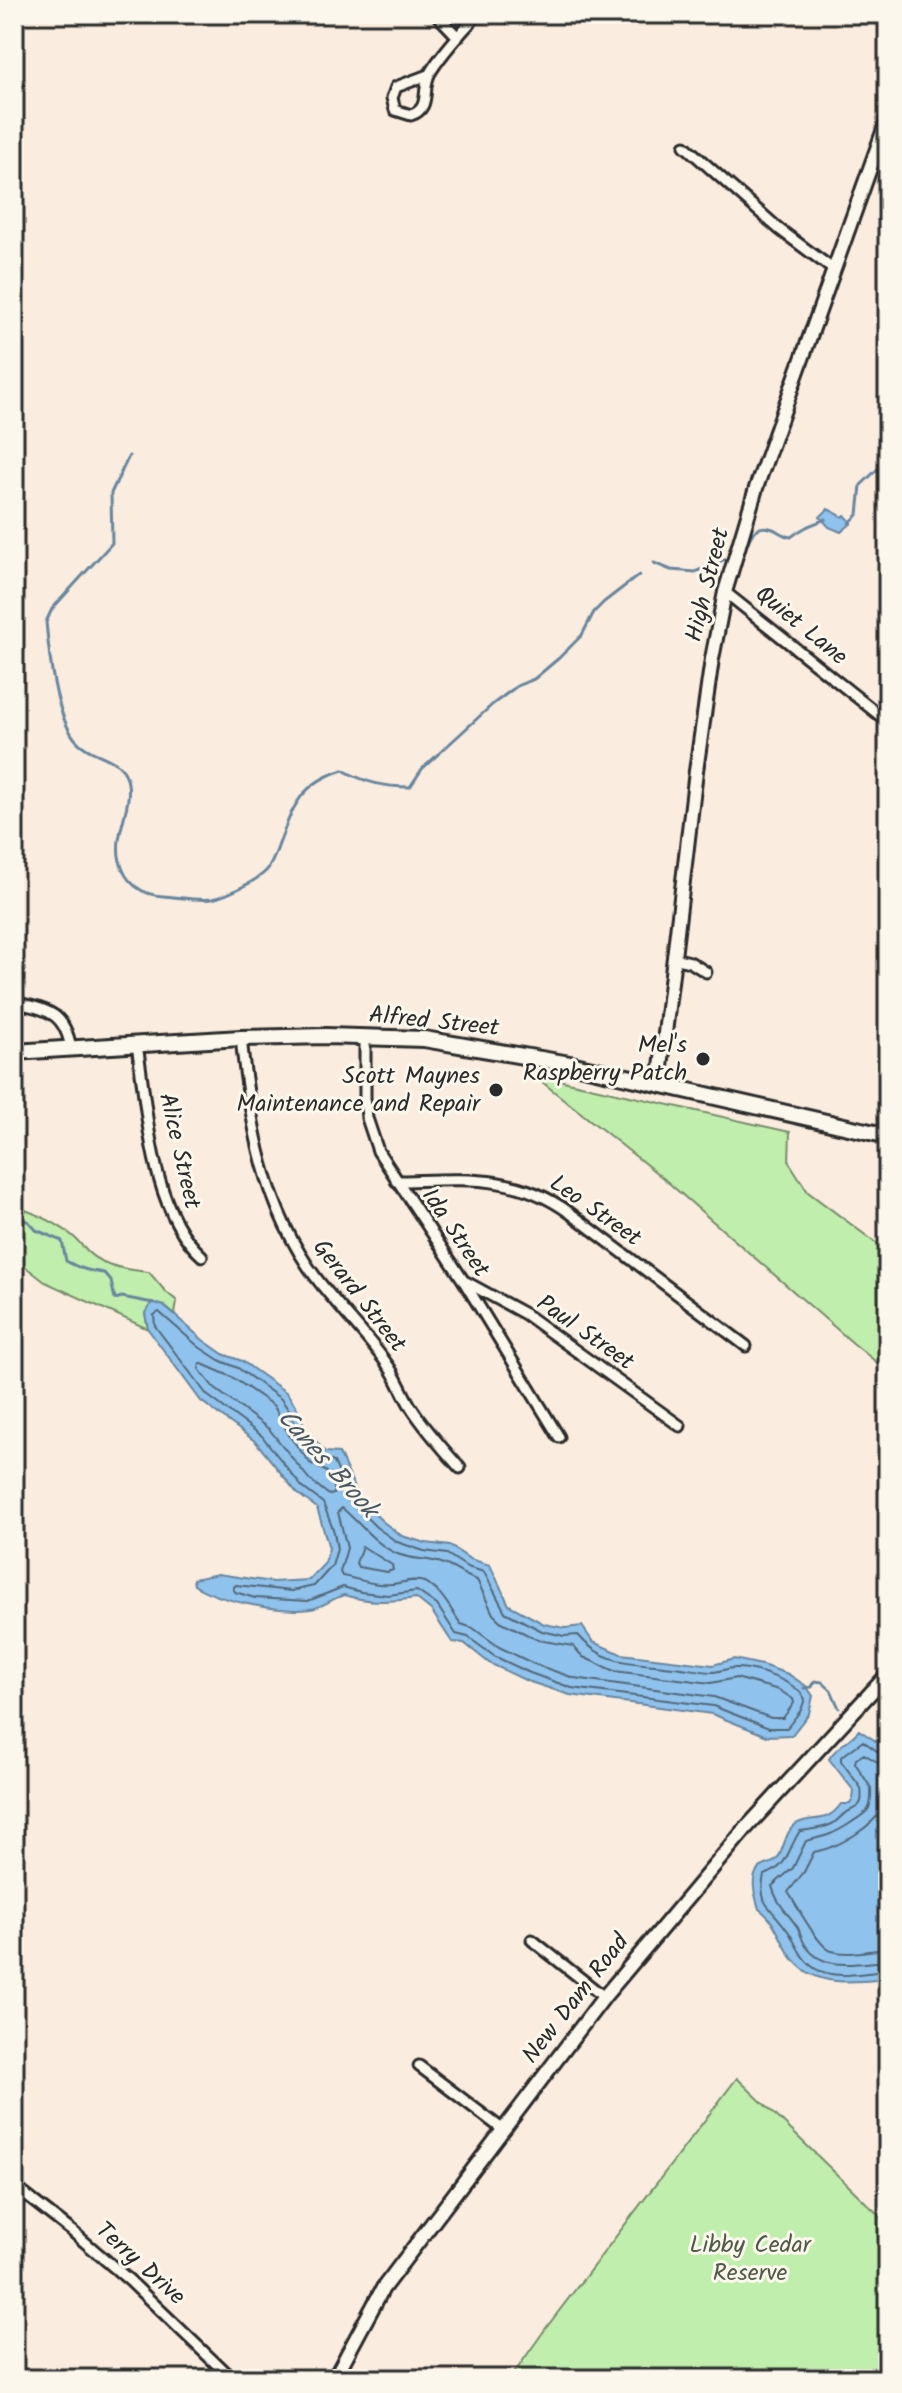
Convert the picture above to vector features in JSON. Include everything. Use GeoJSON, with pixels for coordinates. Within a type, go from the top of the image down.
{"type":"FeatureCollection","features":[{"type":"Feature","properties":{"kind":"main road","name":"Alfred Street"},"geometry":{"type":"LineString","coordinates":[[14,1052],[241,1038],[365,1036],[424,1039],[496,1050],[659,1084],[888,1136]]}},
{"type":"Feature","properties":{"kind":"street"},"geometry":{"type":"LineString","coordinates":[[436,14],[458,37]]}},
{"type":"Feature","properties":{"kind":"street"},"geometry":{"type":"LineString","coordinates":[[428,75],[421,110],[409,115],[395,110],[392,98],[396,87],[428,75],[478,14]]}},
{"type":"Feature","properties":{"kind":"street","name":"High Street"},"geometry":{"type":"LineString","coordinates":[[659,1084],[707,695],[725,592],[750,507],[888,118]]}},
{"type":"Feature","properties":{"kind":"street"},"geometry":{"type":"LineString","coordinates":[[685,146],[779,229],[834,270]]}},
{"type":"Feature","properties":{"kind":"street","name":"Quiet Lane"},"geometry":{"type":"LineString","coordinates":[[725,592],[888,722]]}},
{"type":"Feature","properties":{"kind":"street"},"geometry":{"type":"LineString","coordinates":[[673,958],[690,962],[706,972]]}},
{"type":"Feature","properties":{"kind":"street"},"geometry":{"type":"LineString","coordinates":[[14,1002],[54,1013],[62,1021],[71,1048]]}},
{"type":"Feature","properties":{"kind":"street","name":"Ida Street"},"geometry":{"type":"LineString","coordinates":[[365,1036],[367,1118],[378,1151],[463,1280],[559,1437]]}},
{"type":"Feature","properties":{"kind":"street","name":"Gerard Street"},"geometry":{"type":"LineString","coordinates":[[241,1038],[258,1149],[265,1177],[290,1236],[316,1278],[389,1365],[410,1405],[460,1468]]}},
{"type":"Feature","properties":{"kind":"street","name":"Alice Street"},"geometry":{"type":"LineString","coordinates":[[137,1045],[168,1209],[183,1237],[202,1256]]}},
{"type":"Feature","properties":{"kind":"street","name":"Leo Street"},"geometry":{"type":"LineString","coordinates":[[396,1181],[494,1181],[518,1185],[543,1196],[746,1346]]}},
{"type":"Feature","properties":{"kind":"street","name":"Paul Street"},"geometry":{"type":"LineString","coordinates":[[463,1280],[525,1314],[680,1426]]}},
{"type":"Feature","properties":{"kind":"street","name":"New Dam Road"},"geometry":{"type":"LineString","coordinates":[[334,2379],[383,2288],[604,1997],[747,1827],[888,1674]]}},
{"type":"Feature","properties":{"kind":"street"},"geometry":{"type":"LineString","coordinates":[[532,1940],[604,1997]]}},
{"type":"Feature","properties":{"kind":"street"},"geometry":{"type":"LineString","coordinates":[[419,2066],[502,2129]]}},
{"type":"Feature","properties":{"kind":"street","name":"Terry Drive"},"geometry":{"type":"LineString","coordinates":[[14,2186],[137,2287],[232,2379]]}},
{"type":"Feature","properties":{"kind":"green space"},"geometry":{"type":"Polygon","coordinates":[[[532,1074],[790,1132],[789,1162],[808,1192],[888,1252],[888,1364],[880,1365],[854,1344],[663,1178],[532,1074]]]}},
{"type":"Feature","properties":{"kind":"green space"},"geometry":{"type":"Polygon","coordinates":[[[14,1206],[63,1228],[99,1260],[117,1267],[149,1272],[177,1301],[175,1315],[164,1306],[145,1313],[148,1329],[45,1282],[14,1258],[14,1206]]]}},
{"type":"Feature","properties":{"kind":"green space","name":"Libby Cedar Reserve"},"geometry":{"type":"Polygon","coordinates":[[[737,2078],[888,2224],[888,2379],[510,2379],[546,2328],[737,2078]]]}},
{"type":"Feature","properties":{"kind":"water"},"geometry":{"type":"Polygon","coordinates":[[[828,509],[843,517],[845,515],[852,523],[841,532],[829,527],[820,517],[828,509]]]}},
{"type":"Feature","properties":{"kind":"water"},"geometry":{"type":"Polygon","coordinates":[[[152,1302],[164,1306],[223,1354],[242,1361],[287,1393],[305,1428],[325,1452],[339,1453],[360,1499],[382,1521],[402,1536],[450,1546],[470,1559],[490,1565],[509,1605],[544,1624],[565,1628],[582,1626],[593,1642],[621,1654],[713,1665],[734,1659],[788,1674],[806,1686],[813,1696],[809,1713],[792,1735],[767,1736],[712,1714],[570,1695],[527,1681],[489,1663],[464,1643],[452,1642],[431,1610],[416,1598],[380,1601],[344,1595],[314,1608],[298,1610],[234,1601],[194,1585],[193,1579],[218,1574],[272,1582],[309,1580],[325,1563],[329,1548],[317,1508],[297,1493],[256,1442],[201,1401],[148,1329],[145,1313],[152,1302]]]}},
{"type":"Feature","properties":{"kind":"water"},"geometry":{"type":"Polygon","coordinates":[[[859,1730],[888,1749],[888,1979],[847,1982],[821,1978],[799,1966],[773,1924],[759,1909],[754,1880],[759,1868],[778,1858],[787,1835],[796,1824],[830,1815],[841,1804],[850,1804],[854,1791],[829,1759],[859,1730]]]}},
{"type":"Feature","properties":{"kind":"waterway"},"geometry":{"type":"LineString","coordinates":[[129,456],[111,493],[112,543],[52,609],[46,622],[54,683],[68,728],[82,745],[120,767],[128,783],[129,793],[118,851],[122,869],[141,890],[155,895],[212,899],[255,880],[270,865],[300,798],[329,775],[343,770],[375,783],[410,787],[422,769],[493,704],[517,686],[534,679],[559,658],[582,635],[594,612],[639,575]]}},
{"type":"Feature","properties":{"kind":"waterway"},"geometry":{"type":"LineString","coordinates":[[849,523],[858,515],[861,485],[888,459]]}},
{"type":"Feature","properties":{"kind":"waterway"},"geometry":{"type":"LineString","coordinates":[[741,562],[751,536],[759,528],[773,529],[791,537],[826,519]]}},
{"type":"Feature","properties":{"kind":"waterway"},"geometry":{"type":"LineString","coordinates":[[654,563],[671,570],[695,572],[725,559]]}},
{"type":"Feature","properties":{"kind":"waterway","name":"Canes Brook"},"geometry":{"type":"LineString","coordinates":[[14,1220],[28,1221],[36,1230],[62,1241],[66,1261],[104,1273],[111,1281],[115,1299],[122,1297],[153,1303]]}},
{"type":"Feature","properties":{"kind":"waterway","name":"Canes Brook"},"geometry":{"type":"LineString","coordinates":[[804,1688],[812,1687],[815,1681],[822,1682],[831,1690],[839,1708]]}},
{"type":"Feature","properties":{"kind":"place","name":"Mel's Raspberry Patch"},"geometry":{"type":"Point","coordinates":[703,1059]}},
{"type":"Feature","properties":{"kind":"place","name":"Scott Maynes Maintenance and Repair"},"geometry":{"type":"Point","coordinates":[496,1090]}}]}
